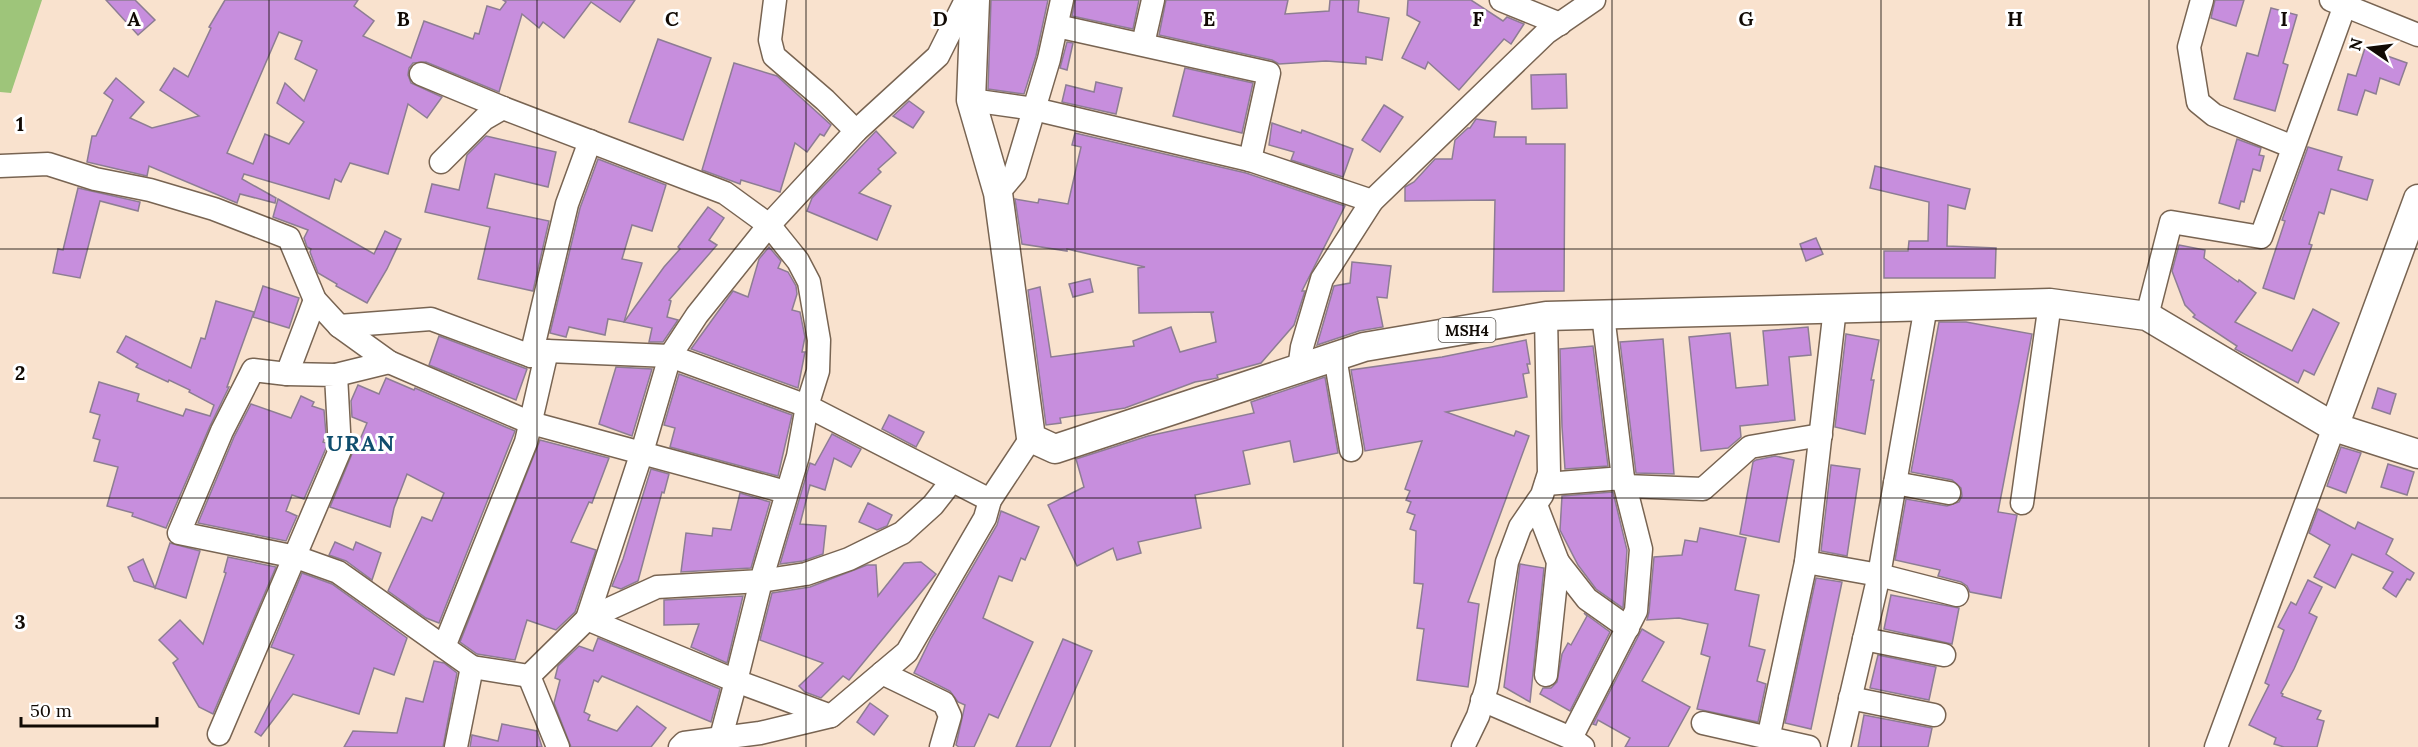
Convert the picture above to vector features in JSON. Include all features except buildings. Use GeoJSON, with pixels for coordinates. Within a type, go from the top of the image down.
{"type":"FeatureCollection","features":[{"type":"Feature","properties":{"kind":"main road"},"geometry":{"type":"LineString","coordinates":[[975,0],[971,100],[998,193],[1031,438]]}},
{"type":"Feature","properties":{"kind":"main road"},"geometry":{"type":"LineString","coordinates":[[2334,427],[2418,199]]}},
{"type":"Feature","properties":{"kind":"main road","name":"MSH4"},"geometry":{"type":"LineString","coordinates":[[1031,438],[1055,449],[1364,347],[1546,316],[2050,303],[2147,316],[2334,427],[2418,454]]}},
{"type":"Feature","properties":{"kind":"street"},"geometry":{"type":"LineString","coordinates":[[775,0],[770,40],[774,56],[825,100],[856,131]]}},
{"type":"Feature","properties":{"kind":"street"},"geometry":{"type":"LineString","coordinates":[[587,619],[642,452],[670,356],[697,315],[769,225],[856,131],[938,56],[966,0]]}},
{"type":"Feature","properties":{"kind":"street"},"geometry":{"type":"LineString","coordinates":[[998,193],[1015,173],[1057,26],[1062,0]]}},
{"type":"Feature","properties":{"kind":"street"},"geometry":{"type":"LineString","coordinates":[[1143,44],[1153,0]]}},
{"type":"Feature","properties":{"kind":"street"},"geometry":{"type":"LineString","coordinates":[[1501,0],[1560,24]]}},
{"type":"Feature","properties":{"kind":"street"},"geometry":{"type":"LineString","coordinates":[[1299,369],[1302,347],[1322,279],[1372,201],[1546,33],[1594,0]]}},
{"type":"Feature","properties":{"kind":"street"},"geometry":{"type":"LineString","coordinates":[[2202,0],[2189,47],[2198,102],[2214,115],[2293,147]]}},
{"type":"Feature","properties":{"kind":"street"},"geometry":{"type":"LineString","coordinates":[[2147,316],[2171,222],[2261,237],[2293,147],[2338,3],[2418,35]]}},
{"type":"Feature","properties":{"kind":"street"},"geometry":{"type":"LineString","coordinates":[[1057,26],[1269,73],[1250,160]]}},
{"type":"Feature","properties":{"kind":"street"},"geometry":{"type":"LineString","coordinates":[[421,74],[726,193],[769,225],[798,261],[809,282],[819,340],[818,371],[807,406],[798,456],[761,581],[722,737]]}},
{"type":"Feature","properties":{"kind":"street"},"geometry":{"type":"LineString","coordinates":[[971,100],[1034,109],[1250,160],[1372,201]]}},
{"type":"Feature","properties":{"kind":"street"},"geometry":{"type":"LineString","coordinates":[[441,162],[484,119],[504,108]]}},
{"type":"Feature","properties":{"kind":"street"},"geometry":{"type":"LineString","coordinates":[[444,647],[526,442],[531,423],[539,353],[567,204],[590,141]]}},
{"type":"Feature","properties":{"kind":"street"},"geometry":{"type":"LineString","coordinates":[[0,166],[48,164],[95,179],[150,190],[214,209],[289,238],[315,300],[339,326],[389,362],[531,423],[786,492]]}},
{"type":"Feature","properties":{"kind":"street"},"geometry":{"type":"LineString","coordinates":[[287,374],[315,300]]}},
{"type":"Feature","properties":{"kind":"street"},"geometry":{"type":"LineString","coordinates":[[2022,503],[2050,303]]}},
{"type":"Feature","properties":{"kind":"street"},"geometry":{"type":"LineString","coordinates":[[1839,747],[1879,575],[1926,306]]}},
{"type":"Feature","properties":{"kind":"street"},"geometry":{"type":"LineString","coordinates":[[1768,739],[1806,562],[1835,308]]}},
{"type":"Feature","properties":{"kind":"street"},"geometry":{"type":"LineString","coordinates":[[1482,700],[1577,743],[1636,611],[1641,549],[1624,482],[1603,315]]}},
{"type":"Feature","properties":{"kind":"street"},"geometry":{"type":"LineString","coordinates":[[1463,747],[1478,716],[1487,686],[1507,562],[1520,527],[1542,495],[1549,473],[1546,316]]}},
{"type":"Feature","properties":{"kind":"street"},"geometry":{"type":"LineString","coordinates":[[339,326],[431,319],[539,353],[670,356],[807,406],[951,482],[990,500]]}},
{"type":"Feature","properties":{"kind":"street"},"geometry":{"type":"LineString","coordinates":[[1335,357],[1351,450]]}},
{"type":"Feature","properties":{"kind":"street"},"geometry":{"type":"LineString","coordinates":[[389,362],[336,375],[287,374],[253,370],[222,430],[179,533],[296,556],[338,572],[472,667],[529,676]]}},
{"type":"Feature","properties":{"kind":"street"},"geometry":{"type":"LineString","coordinates":[[219,734],[340,450],[336,375]]}},
{"type":"Feature","properties":{"kind":"street"},"geometry":{"type":"LineString","coordinates":[[2216,747],[2334,427]]}},
{"type":"Feature","properties":{"kind":"street"},"geometry":{"type":"LineString","coordinates":[[1546,484],[1624,482],[1703,489],[1750,447],[1821,435]]}},
{"type":"Feature","properties":{"kind":"street"},"geometry":{"type":"LineString","coordinates":[[680,747],[684,743],[722,737],[760,740],[831,716],[907,652],[985,518],[990,500],[1031,438]]}},
{"type":"Feature","properties":{"kind":"street"},"geometry":{"type":"LineString","coordinates":[[529,676],[587,619],[657,587],[761,581],[806,574],[849,560],[902,533],[933,505],[951,482]]}},
{"type":"Feature","properties":{"kind":"street"},"geometry":{"type":"LineString","coordinates":[[1895,483],[1949,492]]}},
{"type":"Feature","properties":{"kind":"street"},"geometry":{"type":"LineString","coordinates":[[1536,505],[1558,562],[1587,599],[1628,628]]}},
{"type":"Feature","properties":{"kind":"street"},"geometry":{"type":"LineString","coordinates":[[1546,675],[1558,562]]}},
{"type":"Feature","properties":{"kind":"street"},"geometry":{"type":"LineString","coordinates":[[1806,562],[1879,575],[1957,595]]}},
{"type":"Feature","properties":{"kind":"street"},"geometry":{"type":"LineString","coordinates":[[587,619],[736,681],[831,716]]}},
{"type":"Feature","properties":{"kind":"street"},"geometry":{"type":"LineString","coordinates":[[1864,639],[1944,655]]}},
{"type":"Feature","properties":{"kind":"street"},"geometry":{"type":"LineString","coordinates":[[456,747],[472,667]]}},
{"type":"Feature","properties":{"kind":"street"},"geometry":{"type":"LineString","coordinates":[[882,673],[944,703],[950,716],[941,747]]}},
{"type":"Feature","properties":{"kind":"street"},"geometry":{"type":"LineString","coordinates":[[529,676],[558,747]]}},
{"type":"Feature","properties":{"kind":"street"},"geometry":{"type":"LineString","coordinates":[[1850,698],[1934,716]]}},
{"type":"Feature","properties":{"kind":"street"},"geometry":{"type":"LineString","coordinates":[[1702,723],[1809,747]]}},
{"type":"Feature","properties":{"kind":"green space"},"geometry":{"type":"Polygon","coordinates":[[[0,0],[42,0],[11,93],[0,92],[0,0]]]}},
{"type":"Feature","properties":{"kind":"district","name":"URAN"},"geometry":{"type":"Point","coordinates":[361,443]}}]}
